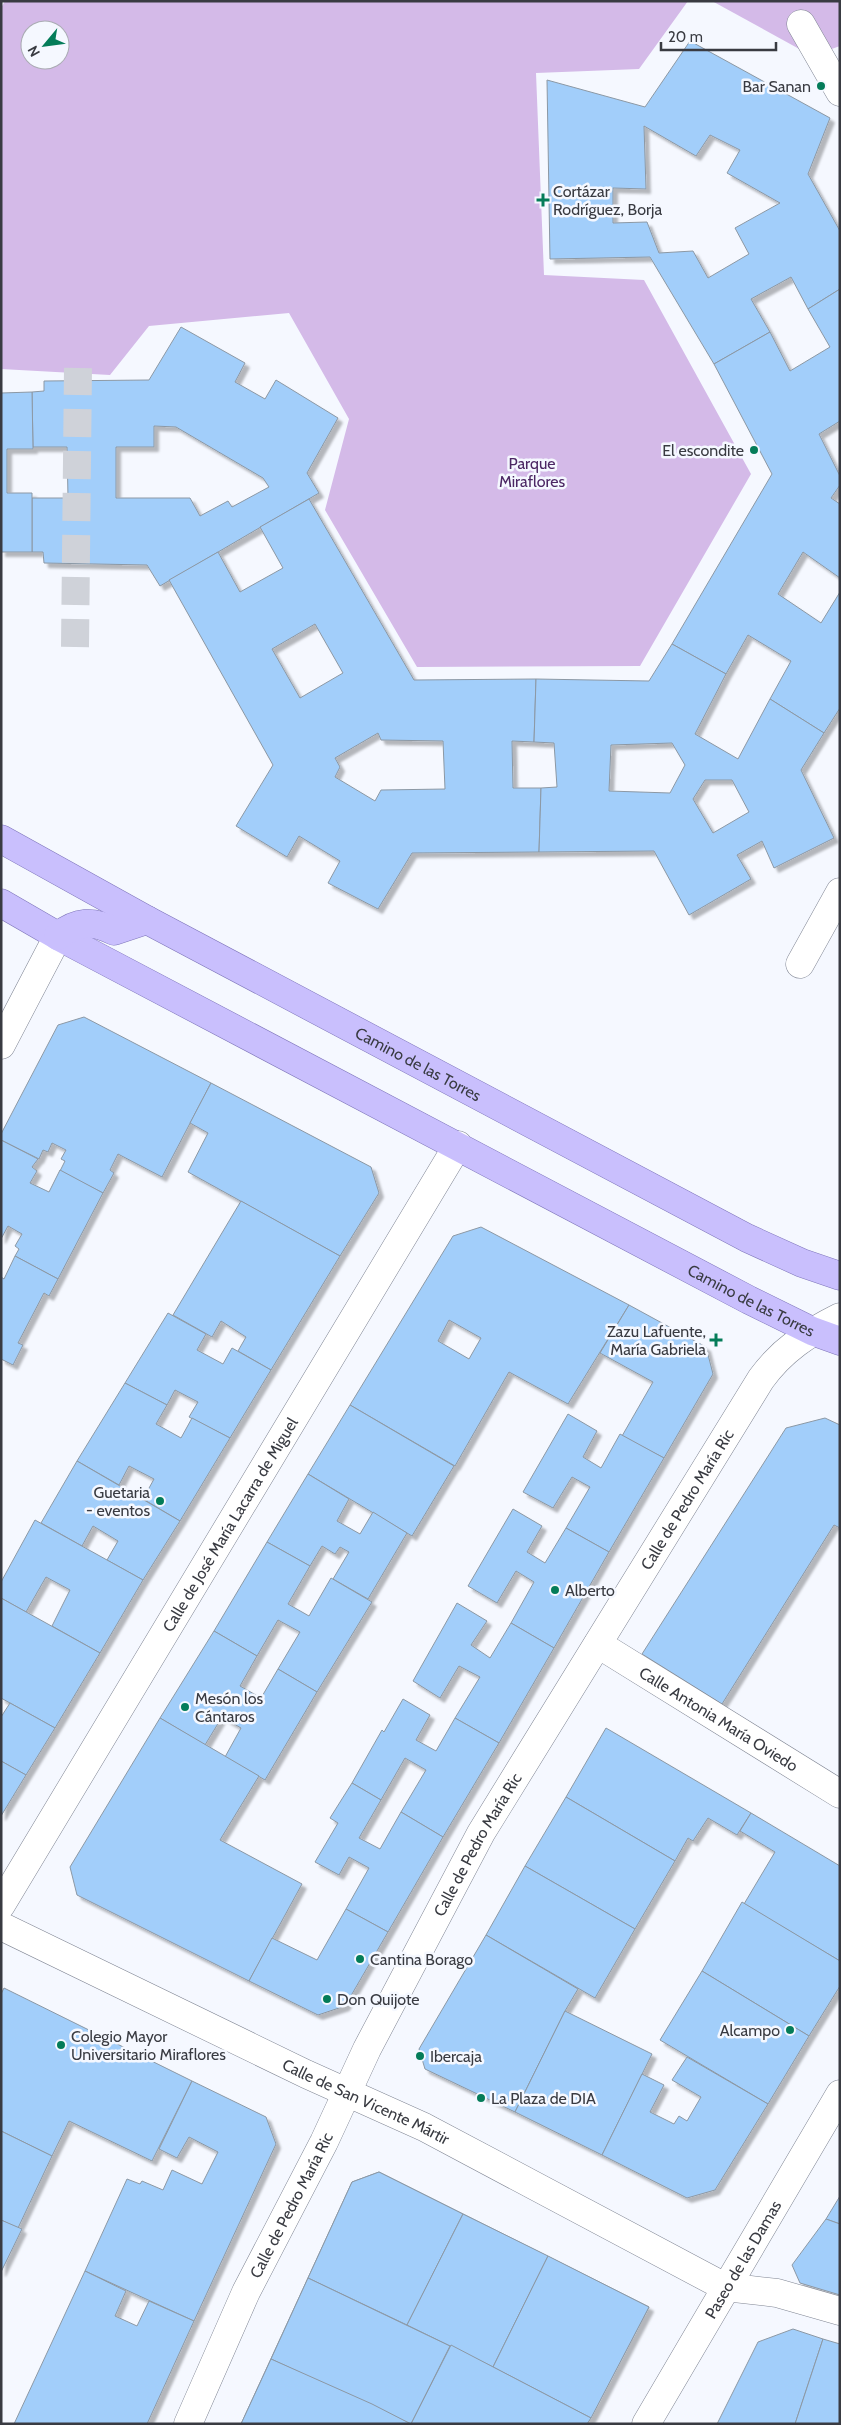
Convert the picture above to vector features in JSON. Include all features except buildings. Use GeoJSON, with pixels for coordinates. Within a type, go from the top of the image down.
{"type":"FeatureCollection","features":[{"type":"Feature","properties":{"kind":"main road","name":"Camino de las Torres"},"geometry":{"type":"LineString","coordinates":[[1,839],[147,920],[747,1238],[802,1264],[840,1276]]}},
{"type":"Feature","properties":{"kind":"main road","name":"Camino de las Torres"},"geometry":{"type":"LineString","coordinates":[[1,903],[58,936],[458,1145],[749,1300],[812,1331],[840,1341]]}},
{"type":"Feature","properties":{"kind":"main road"},"geometry":{"type":"LineString","coordinates":[[58,936],[74,925],[82,923],[95,923],[114,931],[147,920]]}},
{"type":"Feature","properties":{"kind":"street"},"geometry":{"type":"LineString","coordinates":[[802,24],[840,92]]}},
{"type":"Feature","properties":{"kind":"street"},"geometry":{"type":"LineString","coordinates":[[800,964],[840,892]]}},
{"type":"Feature","properties":{"kind":"street"},"geometry":{"type":"LineString","coordinates":[[1,1044],[58,936]]}},
{"type":"Feature","properties":{"kind":"street","name":"Calle de José María Lacarra de Miguel"},"geometry":{"type":"LineString","coordinates":[[1,1905],[458,1145]]}},
{"type":"Feature","properties":{"kind":"street","name":"Calle de Pedro María Ric"},"geometry":{"type":"LineString","coordinates":[[188,2424],[246,2292],[367,2049],[481,1833],[761,1379],[779,1356],[812,1331],[840,1317]]}},
{"type":"Feature","properties":{"kind":"street","name":"Calle Antonia María Oviedo"},"geometry":{"type":"LineString","coordinates":[[598,1644],[840,1794]]}},
{"type":"Feature","properties":{"kind":"street","name":"Calle de San Vicente Mártir"},"geometry":{"type":"LineString","coordinates":[[1,1926],[424,2128],[725,2287]]}},
{"type":"Feature","properties":{"kind":"street","name":"Paseo de las Damas"},"geometry":{"type":"LineString","coordinates":[[646,2424],[840,2094]]}},
{"type":"Feature","properties":{"kind":"street"},"geometry":{"type":"LineString","coordinates":[[725,2287],[777,2293],[840,2311]]}},
{"type":"Feature","properties":{"kind":"green space","name":"Parque Miraflores"},"geometry":{"type":"Polygon","coordinates":[[[5,1],[688,1],[639,69],[536,73],[544,275],[644,280],[751,474],[640,666],[417,667],[325,510],[349,419],[289,313],[149,326],[110,375],[1,369],[1,8],[5,1]]]}},
{"type":"Feature","properties":{"kind":"green space"},"geometry":{"type":"Polygon","coordinates":[[[712,1],[840,1],[840,46],[812,56],[712,1]]]}},
{"type":"Feature","properties":{"kind":"tunnel"},"geometry":{"type":"LineString","coordinates":[[75,647],[78,368]]}},
{"type":"Feature","properties":{"kind":"place","name":"Bar Sanan"},"geometry":{"type":"Point","coordinates":[821,86]}},
{"type":"Feature","properties":{"kind":"place","name":"Cortázar Rodríguez, Borja"},"geometry":{"type":"Point","coordinates":[543,200]}},
{"type":"Feature","properties":{"kind":"place","name":"El escondite"},"geometry":{"type":"Point","coordinates":[754,450]}},
{"type":"Feature","properties":{"kind":"place","name":"Zazu Lafuente, María Gabriela"},"geometry":{"type":"Point","coordinates":[716,1340]}},
{"type":"Feature","properties":{"kind":"place","name":"Guetaria - eventos"},"geometry":{"type":"Point","coordinates":[160,1501]}},
{"type":"Feature","properties":{"kind":"place","name":"Alberto"},"geometry":{"type":"Point","coordinates":[555,1590]}},
{"type":"Feature","properties":{"kind":"place","name":"Mesón los Cántaros"},"geometry":{"type":"Point","coordinates":[185,1707]}},
{"type":"Feature","properties":{"kind":"place","name":"Cantina Borago"},"geometry":{"type":"Point","coordinates":[360,1959]}},
{"type":"Feature","properties":{"kind":"place","name":"Don Quijote"},"geometry":{"type":"Point","coordinates":[327,1999]}},
{"type":"Feature","properties":{"kind":"place","name":"Alcampo"},"geometry":{"type":"Point","coordinates":[790,2030]}},
{"type":"Feature","properties":{"kind":"place","name":"Colegio Mayor Universitario Miraflores"},"geometry":{"type":"Point","coordinates":[61,2045]}},
{"type":"Feature","properties":{"kind":"place","name":"Ibercaja"},"geometry":{"type":"Point","coordinates":[420,2056]}},
{"type":"Feature","properties":{"kind":"place","name":"La Plaza de DIA"},"geometry":{"type":"Point","coordinates":[481,2098]}}]}
